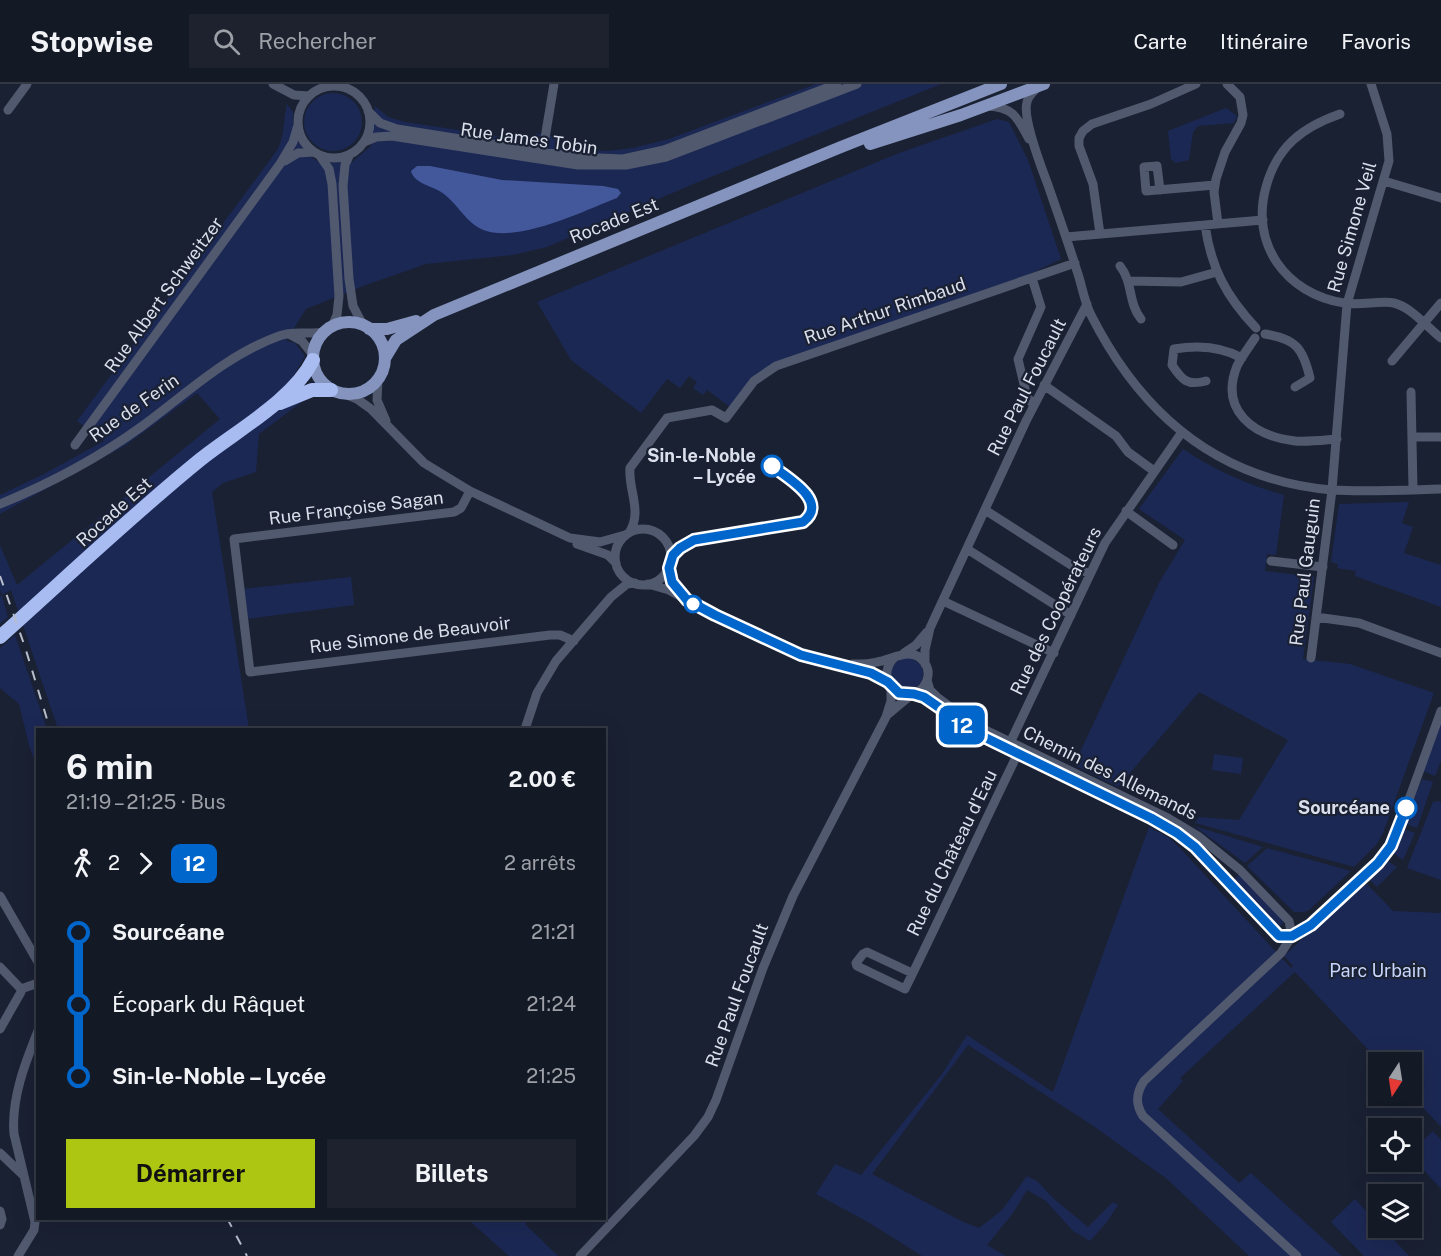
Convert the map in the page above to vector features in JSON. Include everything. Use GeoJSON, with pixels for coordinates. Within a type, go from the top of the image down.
{"type":"FeatureCollection","features":[{"type":"Feature","properties":{"kind":"highway","name":"Rocade Est"},"geometry":{"type":"LineString","coordinates":[[0,637],[201,459],[300,381],[313,357]]}},
{"type":"Feature","properties":{"kind":"highway","name":"Rocade Est"},"geometry":{"type":"LineString","coordinates":[[255,418],[278,404],[307,392],[319,389],[331,390]]}},
{"type":"Feature","properties":{"kind":"main road","name":"Rocade Est"},"geometry":{"type":"LineString","coordinates":[[366,327],[387,329],[434,315],[807,161],[1001,84]]}},
{"type":"Feature","properties":{"kind":"main road","name":"Rocade Est"},"geometry":{"type":"LineString","coordinates":[[807,161],[919,129],[1042,85]]}},
{"type":"Feature","properties":{"kind":"main road","name":"Rocade Est"},"geometry":{"type":"LineString","coordinates":[[385,358],[396,340],[434,315]]}},
{"type":"Feature","properties":{"kind":"main road"},"geometry":{"type":"LineString","coordinates":[[347,322],[366,327],[380,340],[385,358],[378,380],[365,390],[345,394],[331,390],[318,377],[313,357],[316,342],[328,329],[347,322]]}},
{"type":"Feature","properties":{"kind":"street"},"geometry":{"type":"LineString","coordinates":[[8,110],[27,84]]}},
{"type":"Feature","properties":{"kind":"street"},"geometry":{"type":"LineString","coordinates":[[273,84],[296,96],[309,96]]}},
{"type":"Feature","properties":{"kind":"street"},"geometry":{"type":"LineString","coordinates":[[542,156],[554,84]]}},
{"type":"Feature","properties":{"kind":"street","name":"Rue James Tobin"},"geometry":{"type":"LineString","coordinates":[[364,142],[376,136],[397,136],[542,156],[623,159],[653,153],[837,84]]}},
{"type":"Feature","properties":{"kind":"street","name":"Rue James Tobin"},"geometry":{"type":"LineString","coordinates":[[368,111],[380,123],[392,128],[604,167],[655,160],[857,84]]}},
{"type":"Feature","properties":{"kind":"street"},"geometry":{"type":"LineString","coordinates":[[1100,234],[1093,184],[1079,146],[1083,131],[1092,124],[1152,104],[1196,84]]}},
{"type":"Feature","properties":{"kind":"street"},"geometry":{"type":"LineString","coordinates":[[1218,224],[1215,185],[1222,158],[1243,115],[1239,94],[1227,84]]}},
{"type":"Feature","properties":{"kind":"street","name":"Rue Simone Veil"},"geometry":{"type":"LineString","coordinates":[[1332,490],[1347,304],[1389,161],[1389,144],[1371,84]]}},
{"type":"Feature","properties":{"kind":"street"},"geometry":{"type":"LineString","coordinates":[[298,122],[300,108],[309,96],[320,89],[339,85],[354,88],[368,111],[369,125],[364,142],[350,154],[345,165],[343,186],[353,306],[357,316],[366,327]]}},
{"type":"Feature","properties":{"kind":"street","name":"Rue Paul Foucault"},"geometry":{"type":"LineString","coordinates":[[925,664],[925,650],[930,628],[1034,405],[1087,304],[1038,154],[1026,106],[1030,95],[1042,85]]}},
{"type":"Feature","properties":{"kind":"street"},"geometry":{"type":"LineString","coordinates":[[283,91],[293,105],[302,139],[328,166],[332,180],[339,296],[337,315],[328,329]]}},
{"type":"Feature","properties":{"kind":"street","name":"Rue Paul Foucault"},"geometry":{"type":"LineString","coordinates":[[988,106],[1002,108],[1014,114],[1038,154]]}},
{"type":"Feature","properties":{"kind":"street"},"geometry":{"type":"LineString","coordinates":[[1340,114],[1308,128],[1283,151],[1271,170],[1263,200],[1263,220],[1269,249],[1285,274],[1313,293],[1347,304],[1393,303],[1405,308],[1441,338]]}},
{"type":"Feature","properties":{"kind":"street","name":"Rue Albert Schweitzer"},"geometry":{"type":"LineString","coordinates":[[75,445],[280,164],[293,142],[298,122]]}},
{"type":"Feature","properties":{"kind":"street"},"geometry":{"type":"LineString","coordinates":[[280,164],[298,153],[316,153],[334,158],[350,154]]}},
{"type":"Feature","properties":{"kind":"street"},"geometry":{"type":"LineString","coordinates":[[1384,181],[1441,198]]}},
{"type":"Feature","properties":{"kind":"street"},"geometry":{"type":"LineString","coordinates":[[1160,190],[1215,185]]}},
{"type":"Feature","properties":{"kind":"street"},"geometry":{"type":"LineString","coordinates":[[1066,237],[1263,220]]}},
{"type":"Feature","properties":{"kind":"street"},"geometry":{"type":"LineString","coordinates":[[1205,225],[1210,254],[1217,272],[1233,302],[1255,333],[1262,339],[1265,334],[1289,341],[1304,355],[1310,378],[1295,387]]}},
{"type":"Feature","properties":{"kind":"street","name":"Rue Arthur Rimbaud"},"geometry":{"type":"LineString","coordinates":[[635,503],[630,468],[667,418],[712,410],[726,418],[754,381],[776,366],[1075,263]]}},
{"type":"Feature","properties":{"kind":"street"},"geometry":{"type":"LineString","coordinates":[[1120,266],[1129,281],[1133,304],[1141,319]]}},
{"type":"Feature","properties":{"kind":"street"},"geometry":{"type":"LineString","coordinates":[[1129,281],[1137,279],[1177,282],[1217,272]]}},
{"type":"Feature","properties":{"kind":"street"},"geometry":{"type":"LineString","coordinates":[[1032,278],[1041,307],[1018,362],[1027,397],[1034,405]]}},
{"type":"Feature","properties":{"kind":"street"},"geometry":{"type":"LineString","coordinates":[[1392,361],[1441,303]]}},
{"type":"Feature","properties":{"kind":"street"},"geometry":{"type":"LineString","coordinates":[[1087,304],[1111,351],[1130,380],[1159,412],[1210,452],[1254,472],[1296,484],[1332,490],[1441,489]]}},
{"type":"Feature","properties":{"kind":"street","name":"Rue de Ferin"},"geometry":{"type":"LineString","coordinates":[[0,504],[43,485],[109,448],[140,428],[212,373],[259,345],[292,332],[328,329]]}},
{"type":"Feature","properties":{"kind":"street"},"geometry":{"type":"LineString","coordinates":[[1255,333],[1234,377],[1233,394],[1237,411],[1246,422],[1267,434],[1291,440],[1337,439]]}},
{"type":"Feature","properties":{"kind":"street"},"geometry":{"type":"LineString","coordinates":[[284,334],[299,338],[313,357]]}},
{"type":"Feature","properties":{"kind":"street"},"geometry":{"type":"LineString","coordinates":[[1206,381],[1192,383],[1184,379],[1172,364],[1174,349],[1210,347],[1242,358]]}},
{"type":"Feature","properties":{"kind":"street"},"geometry":{"type":"LineString","coordinates":[[378,380],[376,393],[379,406],[394,433]]}},
{"type":"Feature","properties":{"kind":"street"},"geometry":{"type":"LineString","coordinates":[[1044,386],[1116,436],[1128,452],[1154,471]]}},
{"type":"Feature","properties":{"kind":"street"},"geometry":{"type":"LineString","coordinates":[[1411,392],[1413,489]]}},
{"type":"Feature","properties":{"kind":"street"},"geometry":{"type":"LineString","coordinates":[[345,394],[364,404],[424,463],[470,491],[570,541],[602,552],[617,565],[624,577],[635,584]]}},
{"type":"Feature","properties":{"kind":"street","name":"Rue des Coopérateurs"},"geometry":{"type":"LineString","coordinates":[[1009,745],[1107,538],[1182,432]]}},
{"type":"Feature","properties":{"kind":"street"},"geometry":{"type":"LineString","coordinates":[[1412,437],[1441,437]]}},
{"type":"Feature","properties":{"kind":"street","name":"Rue Paul Gauguin"},"geometry":{"type":"LineString","coordinates":[[1311,658],[1332,490]]}},
{"type":"Feature","properties":{"kind":"street","name":"Rue Françoise Sagan"},"geometry":{"type":"LineString","coordinates":[[250,672],[234,539],[454,512],[461,508],[470,491]]}},
{"type":"Feature","properties":{"kind":"street"},"geometry":{"type":"LineString","coordinates":[[635,503],[642,521],[663,536],[670,548],[669,568],[674,585],[687,600]]}},
{"type":"Feature","properties":{"kind":"street"},"geometry":{"type":"LineString","coordinates":[[612,597],[619,578],[616,550],[634,524],[635,503]]}},
{"type":"Feature","properties":{"kind":"street"},"geometry":{"type":"LineString","coordinates":[[985,510],[1074,567],[1090,574]]}},
{"type":"Feature","properties":{"kind":"street"},"geometry":{"type":"LineString","coordinates":[[1126,511],[1173,545]]}},
{"type":"Feature","properties":{"kind":"street"},"geometry":{"type":"LineString","coordinates":[[557,533],[578,540],[600,542],[642,529],[655,531]]}},
{"type":"Feature","properties":{"kind":"street"},"geometry":{"type":"LineString","coordinates":[[967,549],[1071,615]]}},
{"type":"Feature","properties":{"kind":"street"},"geometry":{"type":"LineString","coordinates":[[1271,561],[1323,567]]}},
{"type":"Feature","properties":{"kind":"street"},"geometry":{"type":"LineString","coordinates":[[648,584],[659,580],[669,568]]}},
{"type":"Feature","properties":{"kind":"street"},"geometry":{"type":"LineString","coordinates":[[525,728],[534,700],[545,677],[612,597],[627,584],[648,584],[669,590],[801,655],[871,673],[899,693],[912,694],[921,690],[927,681],[928,671],[925,664],[916,656],[899,655],[872,663],[839,664]]}},
{"type":"Feature","properties":{"kind":"street"},"geometry":{"type":"LineString","coordinates":[[943,601],[1054,652]]}},
{"type":"Feature","properties":{"kind":"street"},"geometry":{"type":"LineString","coordinates":[[1316,617],[1359,623],[1441,652]]}},
{"type":"Feature","properties":{"kind":"street","name":"Rue Paul Foucault"},"geometry":{"type":"LineString","coordinates":[[899,655],[915,645],[930,628]]}},
{"type":"Feature","properties":{"kind":"street","name":"Rue Simone de Beauvoir"},"geometry":{"type":"LineString","coordinates":[[250,672],[543,636],[560,635],[574,641]]}},
{"type":"Feature","properties":{"kind":"street"},"geometry":{"type":"LineString","coordinates":[[889,685],[886,670],[899,655]]}},
{"type":"Feature","properties":{"kind":"street","name":"Chemin des Allemands"},"geometry":{"type":"LineString","coordinates":[[927,681],[932,692],[973,724],[1009,745],[1177,833],[1195,847],[1277,934],[1292,936],[1289,921],[1240,870],[1193,832],[1168,818],[1019,750]]}},
{"type":"Feature","properties":{"kind":"street","name":"Rue Paul Foucault"},"geometry":{"type":"LineString","coordinates":[[580,1256],[694,1136],[711,1113],[760,975],[789,906],[886,717],[890,704],[889,685]]}},
{"type":"Feature","properties":{"kind":"street","name":"Rue Paul Foucault"},"geometry":{"type":"LineString","coordinates":[[886,717],[912,694]]}},
{"type":"Feature","properties":{"kind":"street","name":"Chemin des Allemands"},"geometry":{"type":"LineString","coordinates":[[912,694],[926,699],[970,730],[1009,745]]}},
{"type":"Feature","properties":{"kind":"street"},"geometry":{"type":"LineString","coordinates":[[1298,1256],[1143,1116],[1138,1108],[1139,1090],[1144,1081],[1280,954],[1292,936],[1311,925],[1386,854],[1395,838],[1441,711]]}},
{"type":"Feature","properties":{"kind":"street","name":"Rue du Château d'Eau"},"geometry":{"type":"LineString","coordinates":[[912,973],[1019,750]]}},
{"type":"Feature","properties":{"kind":"street"},"geometry":{"type":"LineString","coordinates":[[0,896],[36,959]]}},
{"type":"Feature","properties":{"kind":"street"},"geometry":{"type":"LineString","coordinates":[[868,952],[912,973],[905,989],[857,966],[856,963],[863,954],[868,952]]}},
{"type":"Feature","properties":{"kind":"street"},"geometry":{"type":"LineString","coordinates":[[0,968],[21,989]]}},
{"type":"Feature","properties":{"kind":"street"},"geometry":{"type":"LineString","coordinates":[[21,989],[36,984]]}},
{"type":"Feature","properties":{"kind":"street"},"geometry":{"type":"LineString","coordinates":[[0,1029],[19,998],[21,989]]}},
{"type":"Feature","properties":{"kind":"street"},"geometry":{"type":"LineString","coordinates":[[18,1256],[35,1225],[14,1124],[21,1077],[36,1036]]}},
{"type":"Feature","properties":{"kind":"street"},"geometry":{"type":"LineString","coordinates":[[0,1153],[25,1176]]}},
{"type":"Feature","properties":{"kind":"street"},"geometry":{"type":"LineString","coordinates":[[0,1211],[2,1219],[0,1225]]}},
{"type":"Feature","properties":{"kind":"green space"},"geometry":{"type":"Polygon","coordinates":[[[816,84],[941,84],[691,185],[547,247],[513,255],[426,264],[306,309],[286,341],[295,343],[305,356],[293,377],[303,401],[259,434],[256,472],[223,483],[212,492],[249,728],[58,728],[11,590],[2,595],[0,590],[0,545],[17,585],[220,419],[197,393],[126,445],[0,514],[0,495],[104,441],[77,421],[278,149],[287,104],[293,112],[293,135],[308,155],[321,163],[352,162],[371,146],[375,106],[388,117],[405,122],[531,141],[536,133],[557,137],[559,143],[567,148],[607,151],[633,148],[669,139],[816,84]]]}},
{"type":"Feature","properties":{"kind":"green space"},"geometry":{"type":"Polygon","coordinates":[[[327,93],[339,93],[354,101],[362,116],[362,128],[354,143],[339,151],[327,151],[312,143],[304,128],[304,116],[312,101],[327,93]]]}},
{"type":"Feature","properties":{"kind":"green space"},"geometry":{"type":"Polygon","coordinates":[[[1226,108],[1237,116],[1234,123],[1198,126],[1193,132],[1189,160],[1176,163],[1171,159],[1168,131],[1226,108]]]}},
{"type":"Feature","properties":{"kind":"green space"},"geometry":{"type":"Polygon","coordinates":[[[997,119],[1009,122],[1028,160],[1061,259],[1028,275],[779,361],[730,407],[707,390],[703,395],[693,388],[697,382],[689,376],[680,388],[667,379],[641,413],[571,360],[537,302],[899,153],[997,119]]]}},
{"type":"Feature","properties":{"kind":"green space"},"geometry":{"type":"Polygon","coordinates":[[[1183,449],[1232,476],[1284,495],[1276,555],[1267,554],[1265,571],[1314,577],[1303,659],[1350,664],[1434,693],[1383,833],[1376,845],[1354,867],[1195,823],[1199,817],[1239,820],[1288,740],[1199,692],[1118,787],[1074,765],[1159,583],[1185,540],[1139,509],[1183,449]]]}},
{"type":"Feature","properties":{"kind":"green space"},"geometry":{"type":"Polygon","coordinates":[[[1409,502],[1402,523],[1413,527],[1404,553],[1441,565],[1441,607],[1355,576],[1356,571],[1337,568],[1338,564],[1331,562],[1339,504],[1409,502]]]}},
{"type":"Feature","properties":{"kind":"green space"},"geometry":{"type":"Polygon","coordinates":[[[351,577],[354,605],[246,619],[242,589],[351,577]]]}},
{"type":"Feature","properties":{"kind":"green space"},"geometry":{"type":"Polygon","coordinates":[[[2,595],[8,617],[0,624],[0,597],[2,595]]]}},
{"type":"Feature","properties":{"kind":"green space"},"geometry":{"type":"Polygon","coordinates":[[[15,635],[47,728],[36,728],[36,765],[19,704],[0,688],[0,648],[15,635]]]}},
{"type":"Feature","properties":{"kind":"green space"},"geometry":{"type":"Polygon","coordinates":[[[907,658],[918,663],[923,674],[918,685],[907,690],[896,685],[891,674],[896,663],[907,658]]]}},
{"type":"Feature","properties":{"kind":"green space"},"geometry":{"type":"Polygon","coordinates":[[[1441,721],[1441,761],[1435,776],[1423,771],[1441,721]]]}},
{"type":"Feature","properties":{"kind":"green space"},"geometry":{"type":"Polygon","coordinates":[[[1214,754],[1243,758],[1241,774],[1212,770],[1214,754]]]}},
{"type":"Feature","properties":{"kind":"green space"},"geometry":{"type":"Polygon","coordinates":[[[1422,779],[1433,782],[1417,828],[1404,823],[1422,779]]]}},
{"type":"Feature","properties":{"kind":"green space"},"geometry":{"type":"Polygon","coordinates":[[[1433,802],[1441,802],[1441,880],[1407,868],[1433,802]]]}},
{"type":"Feature","properties":{"kind":"green space"},"geometry":{"type":"Polygon","coordinates":[[[1194,826],[1263,847],[1245,863],[1194,826]]]}},
{"type":"Feature","properties":{"kind":"green space","name":"Parc Urbain"},"geometry":{"type":"Polygon","coordinates":[[[1149,827],[1168,837],[1180,848],[1291,968],[1293,966],[1284,956],[1364,881],[1393,911],[1441,913],[1441,1127],[1421,1106],[1422,1052],[1371,1052],[1295,972],[1180,1078],[1183,1081],[1158,1109],[1239,1183],[1251,1173],[1342,1256],[1249,1256],[1167,1179],[1092,1125],[968,1045],[872,1174],[961,1221],[979,1228],[1002,1210],[1027,1176],[1037,1181],[1053,1198],[1088,1227],[1113,1202],[1118,1205],[1090,1241],[1073,1231],[1046,1201],[1027,1190],[1013,1213],[987,1245],[1006,1256],[922,1256],[868,1222],[816,1194],[835,1164],[861,1175],[942,1074],[967,1035],[1053,1092],[1149,827]]]}},
{"type":"Feature","properties":{"kind":"green space"},"geometry":{"type":"Polygon","coordinates":[[[1403,829],[1415,833],[1403,860],[1392,852],[1403,829]]]}},
{"type":"Feature","properties":{"kind":"green space"},"geometry":{"type":"Polygon","coordinates":[[[1267,848],[1351,871],[1309,910],[1294,912],[1247,866],[1267,848]]]}},
{"type":"Feature","properties":{"kind":"green space"},"geometry":{"type":"Polygon","coordinates":[[[1386,860],[1397,867],[1377,887],[1368,878],[1386,860]]]}},
{"type":"Feature","properties":{"kind":"green space"},"geometry":{"type":"Polygon","coordinates":[[[1240,874],[1285,921],[1278,928],[1233,880],[1240,874]]]}},
{"type":"Feature","properties":{"kind":"green space"},"geometry":{"type":"Polygon","coordinates":[[[1433,1131],[1441,1140],[1441,1189],[1422,1168],[1422,1141],[1433,1131]]]}},
{"type":"Feature","properties":{"kind":"green space"},"geometry":{"type":"Polygon","coordinates":[[[1355,1199],[1368,1213],[1368,1238],[1392,1238],[1409,1256],[1364,1256],[1331,1222],[1355,1199]]]}},
{"type":"Feature","properties":{"kind":"green space"},"geometry":{"type":"Polygon","coordinates":[[[468,1220],[529,1220],[525,1224],[558,1256],[509,1256],[468,1220]]]}},
{"type":"Feature","properties":{"kind":"shaded area"},"geometry":{"type":"Polygon","coordinates":[[[417,166],[430,166],[502,180],[603,186],[618,189],[621,193],[617,198],[546,225],[507,233],[490,232],[472,223],[440,191],[416,179],[411,171],[417,166]]]}},
{"type":"Feature","properties":{"kind":"railway"},"geometry":{"type":"LineString","coordinates":[[0,576],[50,728]]}},
{"type":"Feature","properties":{"kind":"railway"},"geometry":{"type":"LineString","coordinates":[[228,1220],[247,1256]]}},
{"type":"Feature","properties":{"kind":"bus line","name":"12"},"geometry":{"type":"LineString","coordinates":[[772,466],[808,494],[811,505],[807,520],[702,538],[683,546],[673,555],[669,568],[671,579],[678,592],[687,600],[715,615],[801,655],[860,669],[888,682],[892,689],[899,693],[924,697],[976,733],[1165,825],[1195,847],[1279,936],[1292,936],[1311,925],[1378,863],[1391,846],[1406,808]]}},
{"type":"Feature","properties":{"kind":"place","name":"Sin-le-Noble – Lycée"},"geometry":{"type":"Point","coordinates":[772,466]}},
{"type":"Feature","properties":{"kind":"place","name":"Sourcéane"},"geometry":{"type":"Point","coordinates":[1406,808]}}]}
